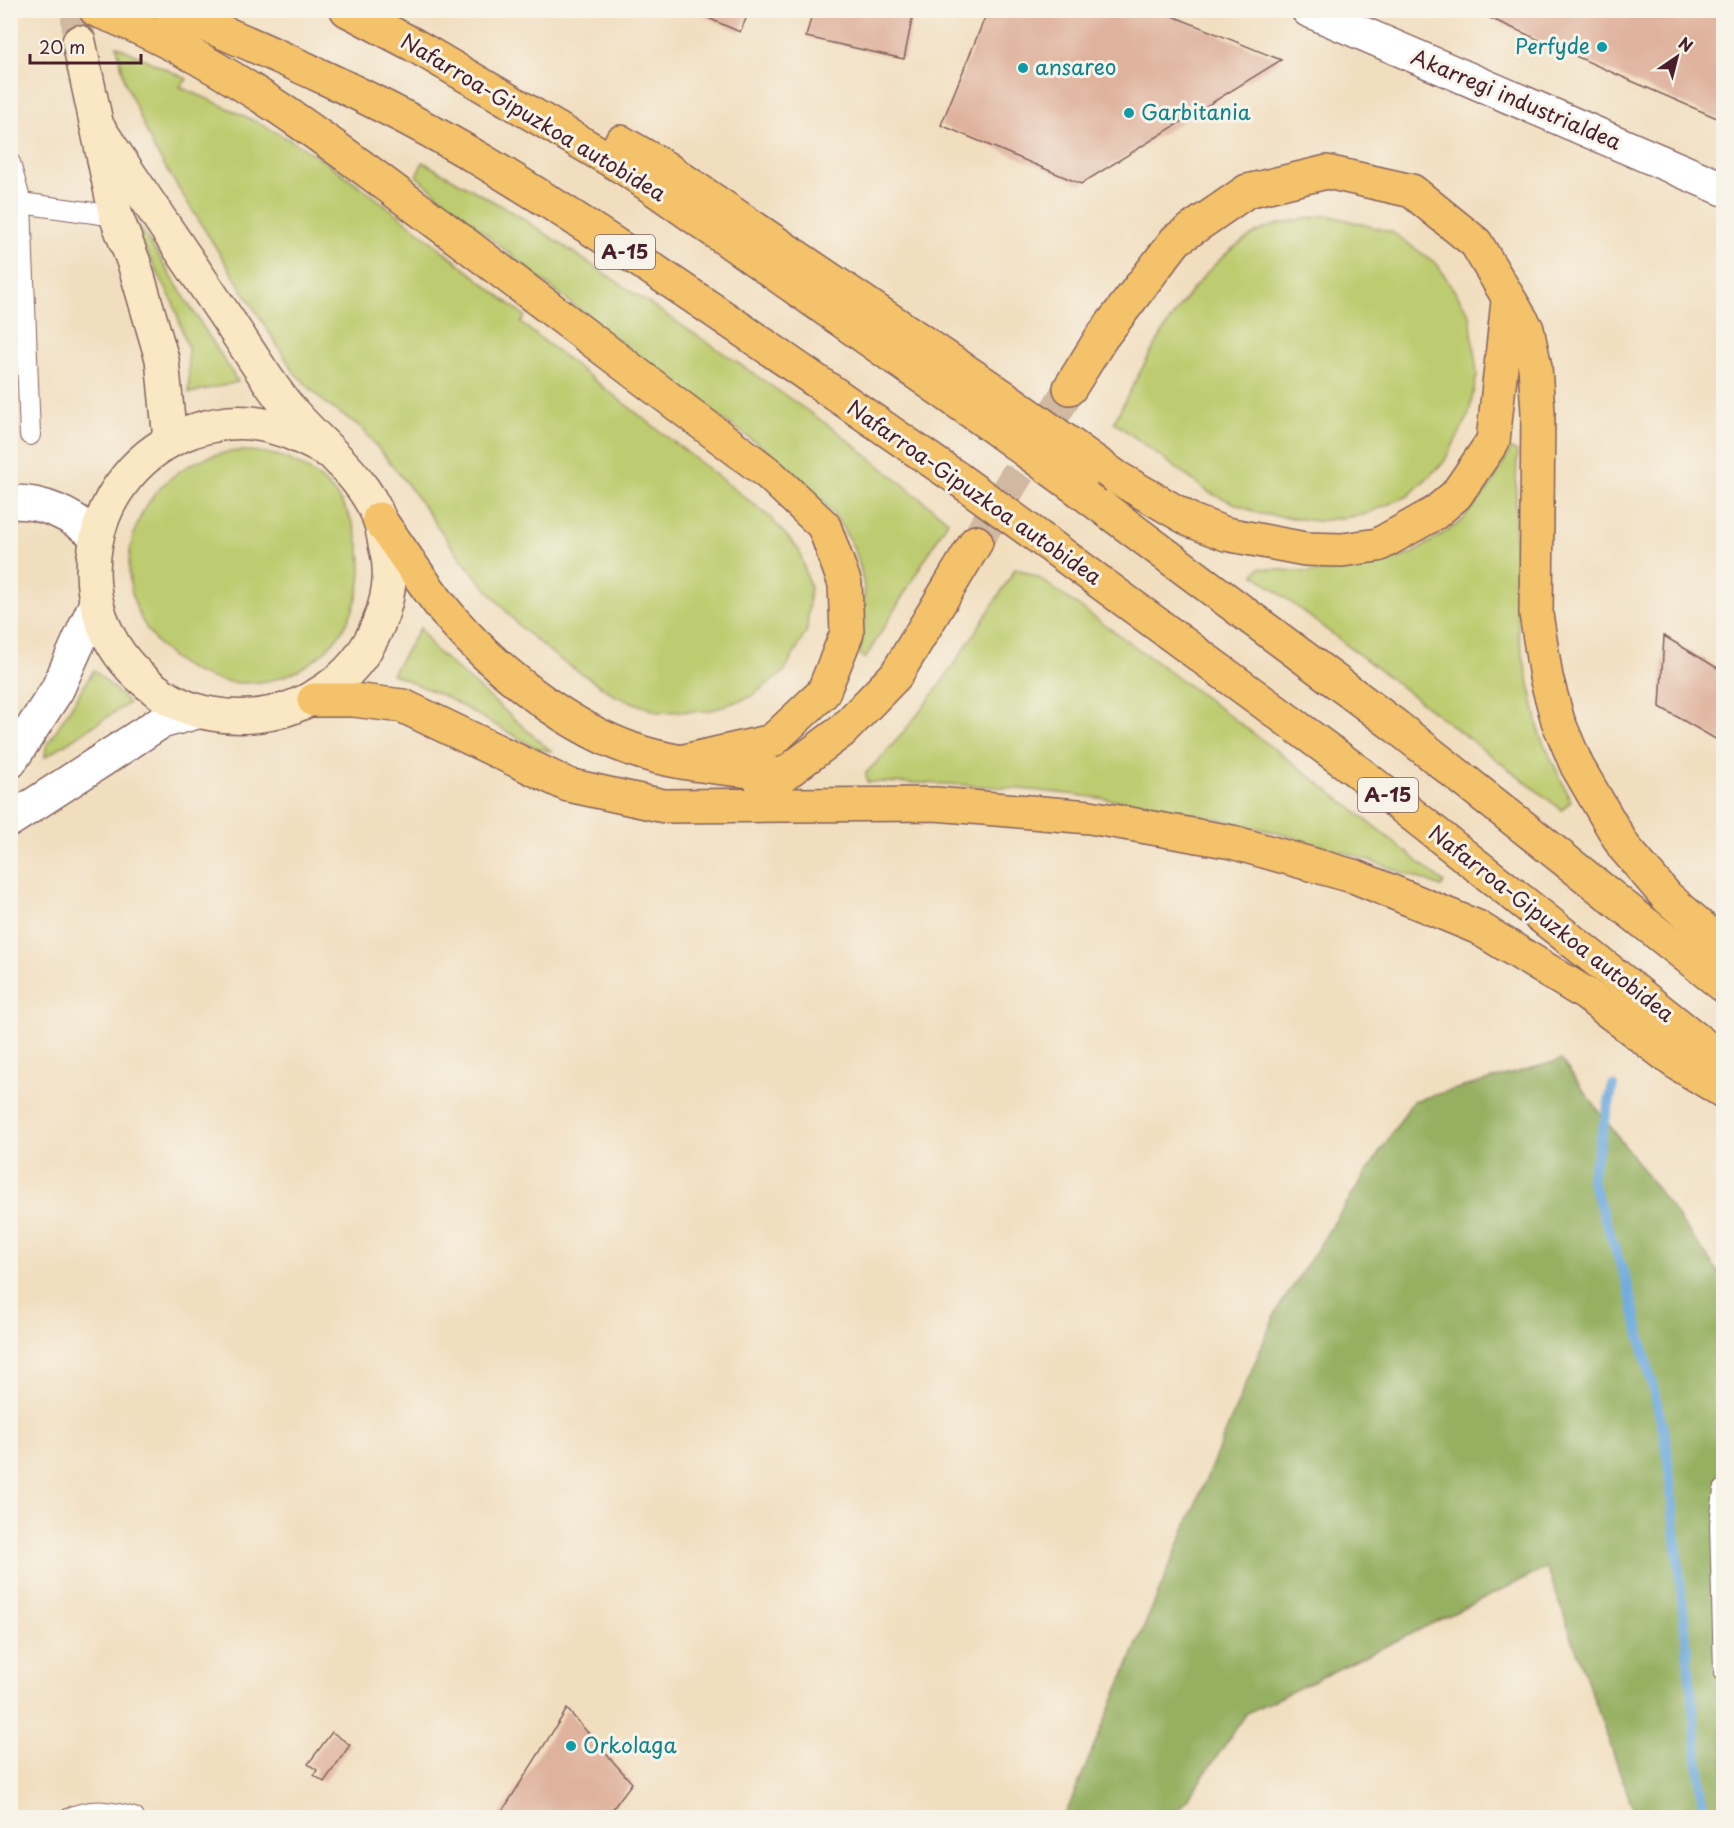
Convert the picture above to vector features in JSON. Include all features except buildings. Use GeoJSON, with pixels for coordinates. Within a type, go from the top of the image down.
{"type":"FeatureCollection","features":[{"type":"Feature","properties":{"kind":"highway"},"geometry":{"type":"LineString","coordinates":[[96,10],[143,28],[257,96],[339,150],[770,474],[824,526],[845,584],[847,633],[823,693],[772,741],[684,761]]}},
{"type":"Feature","properties":{"kind":"highway","name":"Nafarroa-Gipuzkoa autobidea"},"geometry":{"type":"LineString","coordinates":[[170,10],[276,54],[480,160],[655,272],[957,478],[1361,774],[1724,1061]]}},
{"type":"Feature","properties":{"kind":"highway","name":"Nafarroa-Gipuzkoa autobidea"},"geometry":{"type":"LineString","coordinates":[[347,10],[414,45],[629,171],[997,411],[1082,492],[1397,727],[1724,986]]}},
{"type":"Feature","properties":{"kind":"highway"},"geometry":{"type":"LineString","coordinates":[[1070,388],[1101,338],[1176,240],[1247,191],[1327,172],[1412,191],[1476,243],[1508,301],[1527,329],[1535,367],[1538,412],[1536,614],[1546,677],[1558,721],[1577,766],[1624,847],[1666,897],[1724,947]]}},
{"type":"Feature","properties":{"kind":"highway"},"geometry":{"type":"LineString","coordinates":[[997,411],[1192,521],[1226,534],[1305,549],[1342,550],[1378,545],[1419,524],[1449,501],[1476,469],[1493,441],[1508,301]]}},
{"type":"Feature","properties":{"kind":"highway"},"geometry":{"type":"LineString","coordinates":[[379,519],[428,589],[480,648],[526,688],[584,726],[631,749],[684,761],[783,775]]}},
{"type":"Feature","properties":{"kind":"highway"},"geometry":{"type":"LineString","coordinates":[[664,806],[783,775],[842,731],[896,675],[976,542]]}},
{"type":"Feature","properties":{"kind":"highway"},"geometry":{"type":"LineString","coordinates":[[314,700],[353,700],[403,706],[568,785],[664,806],[935,804],[1090,817],[1232,842],[1356,877],[1477,927],[1586,994],[1675,1062],[1724,1092]]}},
{"type":"Feature","properties":{"kind":"main road"},"geometry":{"type":"LineString","coordinates":[[79,42],[116,216],[135,262],[162,359],[170,440]]}},
{"type":"Feature","properties":{"kind":"main road"},"geometry":{"type":"LineString","coordinates":[[97,126],[284,403],[326,450],[357,480],[379,519],[388,560],[386,602],[371,640],[346,674],[314,700],[276,714],[236,718],[197,712],[161,695],[132,670],[109,639],[96,603],[92,568],[96,535],[112,497],[136,464],[170,440],[208,426],[249,422],[289,431],[326,450]]}},
{"type":"Feature","properties":{"kind":"street","name":"Akarregi industrialdea"},"geometry":{"type":"LineString","coordinates":[[1308,10],[1724,189]]}},
{"type":"Feature","properties":{"kind":"street"},"geometry":{"type":"LineString","coordinates":[[10,502],[28,501],[44,505],[74,518],[96,535]]}},
{"type":"Feature","properties":{"kind":"street"},"geometry":{"type":"LineString","coordinates":[[10,762],[57,690],[96,603]]}},
{"type":"Feature","properties":{"kind":"street"},"geometry":{"type":"LineString","coordinates":[[10,820],[161,722],[197,712]]}},
{"type":"Feature","properties":{"kind":"lane"},"geometry":{"type":"LineString","coordinates":[[10,163],[21,203],[30,435]]}},
{"type":"Feature","properties":{"kind":"lane"},"geometry":{"type":"LineString","coordinates":[[21,203],[116,216]]}},
{"type":"Feature","properties":{"kind":"lane"},"geometry":{"type":"LineString","coordinates":[[1724,1490],[1720,1524],[1724,1671]]}},
{"type":"Feature","properties":{"kind":"lane"},"geometry":{"type":"LineString","coordinates":[[70,1818],[80,1813],[111,1810],[134,1818]]}},
{"type":"Feature","properties":{"kind":"green space"},"geometry":{"type":"Polygon","coordinates":[[[117,46],[187,79],[180,87],[279,134],[366,190],[525,316],[521,323],[770,517],[799,550],[810,587],[807,630],[784,672],[750,697],[709,711],[658,712],[616,696],[559,659],[520,627],[461,559],[408,485],[361,427],[326,404],[294,372],[154,149],[125,82],[117,46]]]}},
{"type":"Feature","properties":{"kind":"green space"},"geometry":{"type":"Polygon","coordinates":[[[423,162],[519,216],[747,369],[838,432],[948,521],[865,659],[860,655],[864,623],[864,592],[859,562],[845,532],[833,513],[818,496],[787,466],[591,319],[416,176],[423,162]]]}},
{"type":"Feature","properties":{"kind":"green space"},"geometry":{"type":"Polygon","coordinates":[[[1327,215],[1392,232],[1437,264],[1470,315],[1477,375],[1468,417],[1444,462],[1408,496],[1363,515],[1318,521],[1260,514],[1210,493],[1114,422],[1158,340],[1195,287],[1216,263],[1239,244],[1264,229],[1287,222],[1327,215]]]}},
{"type":"Feature","properties":{"kind":"green space"},"geometry":{"type":"Polygon","coordinates":[[[133,216],[238,382],[189,393],[188,348],[173,302],[132,224],[133,216]]]}},
{"type":"Feature","properties":{"kind":"green space"},"geometry":{"type":"Polygon","coordinates":[[[1511,449],[1517,452],[1515,531],[1518,632],[1540,735],[1571,801],[1562,810],[1254,574],[1259,568],[1307,572],[1363,568],[1412,554],[1461,522],[1492,484],[1511,449]]]}},
{"type":"Feature","properties":{"kind":"green space"},"geometry":{"type":"Polygon","coordinates":[[[245,451],[268,453],[300,465],[319,477],[335,493],[356,533],[361,567],[359,590],[347,622],[335,641],[319,657],[279,678],[245,683],[222,681],[190,669],[171,657],[155,641],[134,601],[129,567],[131,544],[143,512],[155,493],[171,477],[211,456],[245,451]]]}},
{"type":"Feature","properties":{"kind":"green space"},"geometry":{"type":"Polygon","coordinates":[[[1016,568],[1039,578],[1194,689],[1295,765],[1444,883],[1441,887],[1302,840],[1231,822],[1159,808],[1087,796],[1014,789],[867,782],[866,773],[909,726],[928,701],[1016,568]]]}},
{"type":"Feature","properties":{"kind":"green space"},"geometry":{"type":"Polygon","coordinates":[[[420,628],[435,650],[551,751],[538,749],[444,696],[392,674],[420,628]]]}},
{"type":"Feature","properties":{"kind":"green space"},"geometry":{"type":"Polygon","coordinates":[[[94,670],[129,703],[45,757],[46,747],[94,670]]]}},
{"type":"Feature","properties":{"kind":"green space"},"geometry":{"type":"Polygon","coordinates":[[[1561,1060],[1723,1278],[1723,1817],[1636,1817],[1547,1568],[1247,1713],[1175,1817],[1064,1818],[1276,1312],[1413,1101],[1561,1060]]]}},
{"type":"Feature","properties":{"kind":"waterway"},"geometry":{"type":"LineString","coordinates":[[1613,1086],[1591,1179],[1628,1286],[1666,1441],[1704,1818]]}},
{"type":"Feature","properties":{"kind":"tunnel"},"geometry":{"type":"LineString","coordinates":[[77,10],[79,42]]}},
{"type":"Feature","properties":{"kind":"tunnel"},"geometry":{"type":"LineString","coordinates":[[976,542],[1070,388]]}},
{"type":"Feature","properties":{"kind":"place","name":"Perfyde"},"geometry":{"type":"Point","coordinates":[1602,47]}},
{"type":"Feature","properties":{"kind":"place","name":"ansareo"},"geometry":{"type":"Point","coordinates":[1023,68]}},
{"type":"Feature","properties":{"kind":"place","name":"Garbitania"},"geometry":{"type":"Point","coordinates":[1129,113]}},
{"type":"Feature","properties":{"kind":"place","name":"Orkolaga"},"geometry":{"type":"Point","coordinates":[571,1746]}}]}
